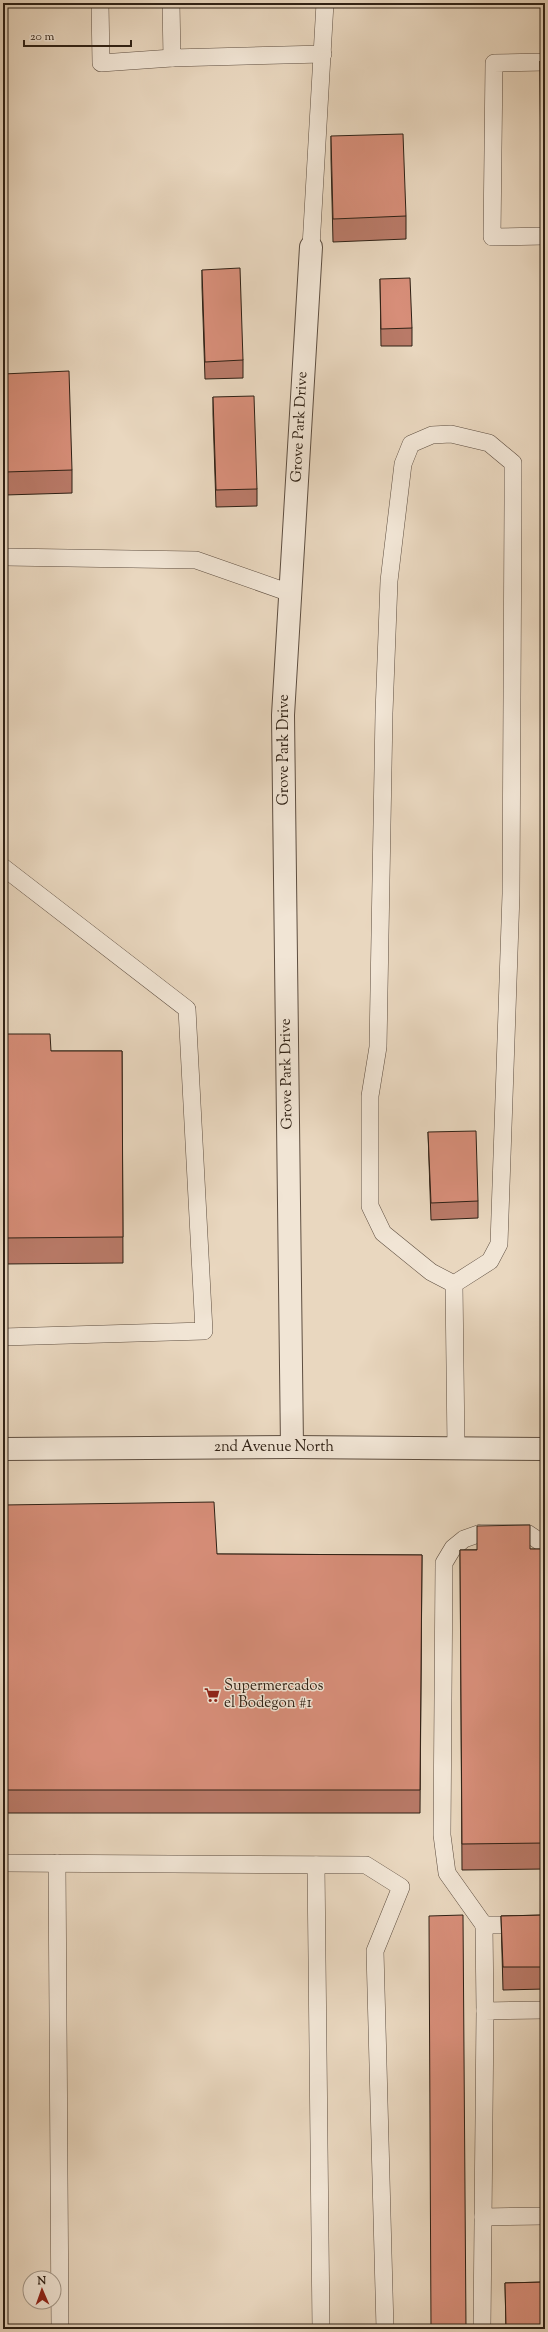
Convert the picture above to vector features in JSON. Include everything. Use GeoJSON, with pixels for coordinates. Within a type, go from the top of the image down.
{"type":"FeatureCollection","features":[{"type":"Feature","properties":{"kind":"street","name":"Grove Park Drive"},"geometry":{"type":"LineString","coordinates":[[292,1447],[283,715],[311,247]]}},
{"type":"Feature","properties":{"kind":"street","name":"2nd Avenue North"},"geometry":{"type":"LineString","coordinates":[[3,1449],[292,1447],[545,1449]]}},
{"type":"Feature","properties":{"kind":"lane"},"geometry":{"type":"LineString","coordinates":[[100,3],[101,63],[172,58],[323,54]]}},
{"type":"Feature","properties":{"kind":"lane"},"geometry":{"type":"LineString","coordinates":[[171,3],[172,58]]}},
{"type":"Feature","properties":{"kind":"lane","name":"Grove Park Drive"},"geometry":{"type":"LineString","coordinates":[[311,247],[325,3]]}},
{"type":"Feature","properties":{"kind":"lane"},"geometry":{"type":"LineString","coordinates":[[545,62],[494,63],[492,237],[545,236]]}},
{"type":"Feature","properties":{"kind":"lane"},"geometry":{"type":"LineString","coordinates":[[451,434],[489,443],[512,463],[513,503],[511,894],[499,1244],[490,1260],[454,1284],[431,1272],[382,1233],[370,1206],[370,1096],[378,1047],[384,713],[389,581],[403,464],[411,444],[432,435],[451,434]]}},
{"type":"Feature","properties":{"kind":"lane"},"geometry":{"type":"LineString","coordinates":[[5,557],[196,560],[290,593]]}},
{"type":"Feature","properties":{"kind":"lane"},"geometry":{"type":"LineString","coordinates":[[3,867],[187,1009],[204,1331],[3,1337]]}},
{"type":"Feature","properties":{"kind":"lane"},"geometry":{"type":"LineString","coordinates":[[454,1284],[456,1448]]}},
{"type":"Feature","properties":{"kind":"lane"},"geometry":{"type":"LineString","coordinates":[[482,2329],[485,2010],[484,1925],[447,1873],[442,1835],[444,1563],[453,1548],[464,1539],[481,1533],[527,1533],[545,1545]]}},
{"type":"Feature","properties":{"kind":"lane"},"geometry":{"type":"LineString","coordinates":[[3,1863],[366,1865],[401,1887],[376,1951],[385,2329]]}},
{"type":"Feature","properties":{"kind":"lane"},"geometry":{"type":"LineString","coordinates":[[57,1863],[60,2329]]}},
{"type":"Feature","properties":{"kind":"lane"},"geometry":{"type":"LineString","coordinates":[[316,1865],[321,2329]]}},
{"type":"Feature","properties":{"kind":"lane"},"geometry":{"type":"LineString","coordinates":[[484,1925],[545,1925]]}},
{"type":"Feature","properties":{"kind":"lane"},"geometry":{"type":"LineString","coordinates":[[485,2010],[545,2010]]}},
{"type":"Feature","properties":{"kind":"lane"},"geometry":{"type":"LineString","coordinates":[[483,2217],[545,2216]]}},
{"type":"Feature","properties":{"kind":"building"},"geometry":{"type":"Polygon","coordinates":[[[540,61],[545,61],[545,178],[541,178],[540,61]]]}},
{"type":"Feature","properties":{"kind":"building"},"geometry":{"type":"Polygon","coordinates":[[[403,134],[406,216],[333,219],[331,136],[403,134]]]}},
{"type":"Feature","properties":{"kind":"building"},"geometry":{"type":"Polygon","coordinates":[[[240,268],[243,360],[205,362],[202,270],[240,268]]]}},
{"type":"Feature","properties":{"kind":"building"},"geometry":{"type":"Polygon","coordinates":[[[410,278],[412,328],[381,329],[380,279],[410,278]]]}},
{"type":"Feature","properties":{"kind":"building"},"geometry":{"type":"Polygon","coordinates":[[[69,371],[72,470],[5,472],[3,374],[69,371]]]}},
{"type":"Feature","properties":{"kind":"building"},"geometry":{"type":"Polygon","coordinates":[[[254,396],[257,489],[216,490],[213,397],[254,396]]]}},
{"type":"Feature","properties":{"kind":"building"},"geometry":{"type":"Polygon","coordinates":[[[3,1034],[50,1034],[51,1051],[122,1051],[123,1237],[3,1238],[3,1034]]]}},
{"type":"Feature","properties":{"kind":"building"},"geometry":{"type":"Polygon","coordinates":[[[476,1131],[478,1201],[431,1203],[428,1132],[476,1131]]]}},
{"type":"Feature","properties":{"kind":"building","name":"Supermercados el Bodegon #1"},"geometry":{"type":"Polygon","coordinates":[[[214,1502],[217,1554],[422,1555],[420,1790],[3,1790],[3,1505],[214,1502]]]}},
{"type":"Feature","properties":{"kind":"building"},"geometry":{"type":"Polygon","coordinates":[[[530,1525],[530,1549],[545,1549],[545,1843],[462,1844],[460,1550],[477,1550],[477,1526],[530,1525]]]}},
{"type":"Feature","properties":{"kind":"building"},"geometry":{"type":"Polygon","coordinates":[[[463,1915],[466,2329],[431,2329],[429,1916],[463,1915]]]}},
{"type":"Feature","properties":{"kind":"building"},"geometry":{"type":"Polygon","coordinates":[[[545,1915],[545,1967],[503,1967],[501,1916],[545,1915]]]}},
{"type":"Feature","properties":{"kind":"building"},"geometry":{"type":"Polygon","coordinates":[[[545,2282],[545,2325],[506,2326],[505,2283],[545,2282]]]}},
{"type":"Feature","properties":{"kind":"place","name":"Supermercados el Bodegon #1"},"geometry":{"type":"Point","coordinates":[212,1695]}}]}
